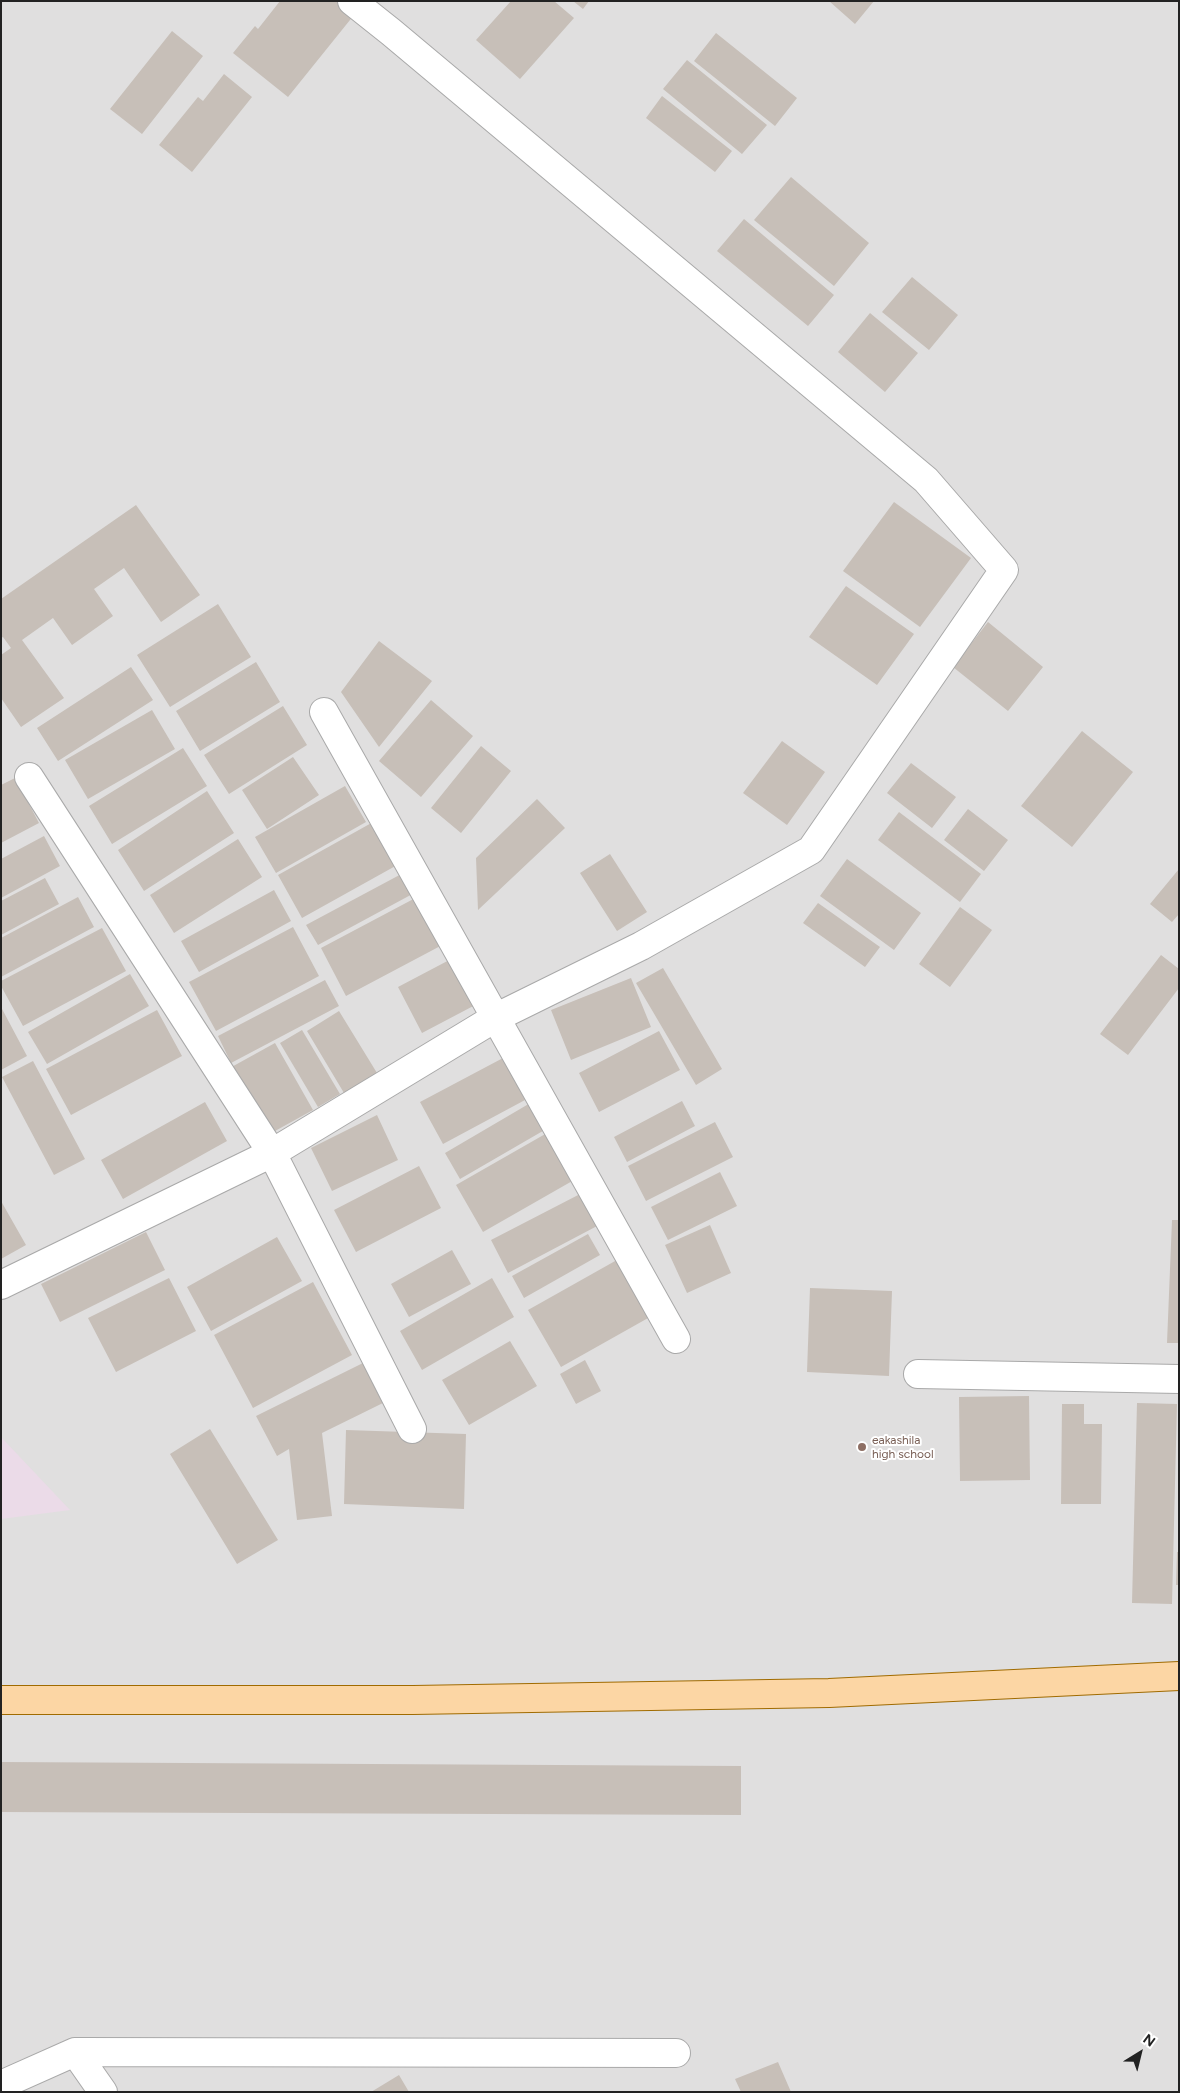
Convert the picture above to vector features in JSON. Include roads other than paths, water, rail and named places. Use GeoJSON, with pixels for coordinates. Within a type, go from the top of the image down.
{"type":"FeatureCollection","features":[{"type":"Feature","properties":{"kind":"main road"},"geometry":{"type":"LineString","coordinates":[[1,1700],[413,1700],[828,1693],[1179,1676]]}},
{"type":"Feature","properties":{"kind":"street"},"geometry":{"type":"LineString","coordinates":[[1,1285],[272,1153],[495,1018],[641,946],[811,850],[1004,570],[926,480],[352,1]]}},
{"type":"Feature","properties":{"kind":"street"},"geometry":{"type":"LineString","coordinates":[[324,712],[676,1339]]}},
{"type":"Feature","properties":{"kind":"street"},"geometry":{"type":"LineString","coordinates":[[29,777],[272,1153],[412,1430]]}},
{"type":"Feature","properties":{"kind":"street"},"geometry":{"type":"LineString","coordinates":[[918,1374],[1179,1379]]}},
{"type":"Feature","properties":{"kind":"street"},"geometry":{"type":"LineString","coordinates":[[75,2052],[103,2092]]}},
{"type":"Feature","properties":{"kind":"street"},"geometry":{"type":"LineString","coordinates":[[1,2085],[75,2052],[676,2053]]}},
{"type":"Feature","properties":{"kind":"place","name":"eakashila high school"},"geometry":{"type":"Point","coordinates":[862,1447]}}]}
